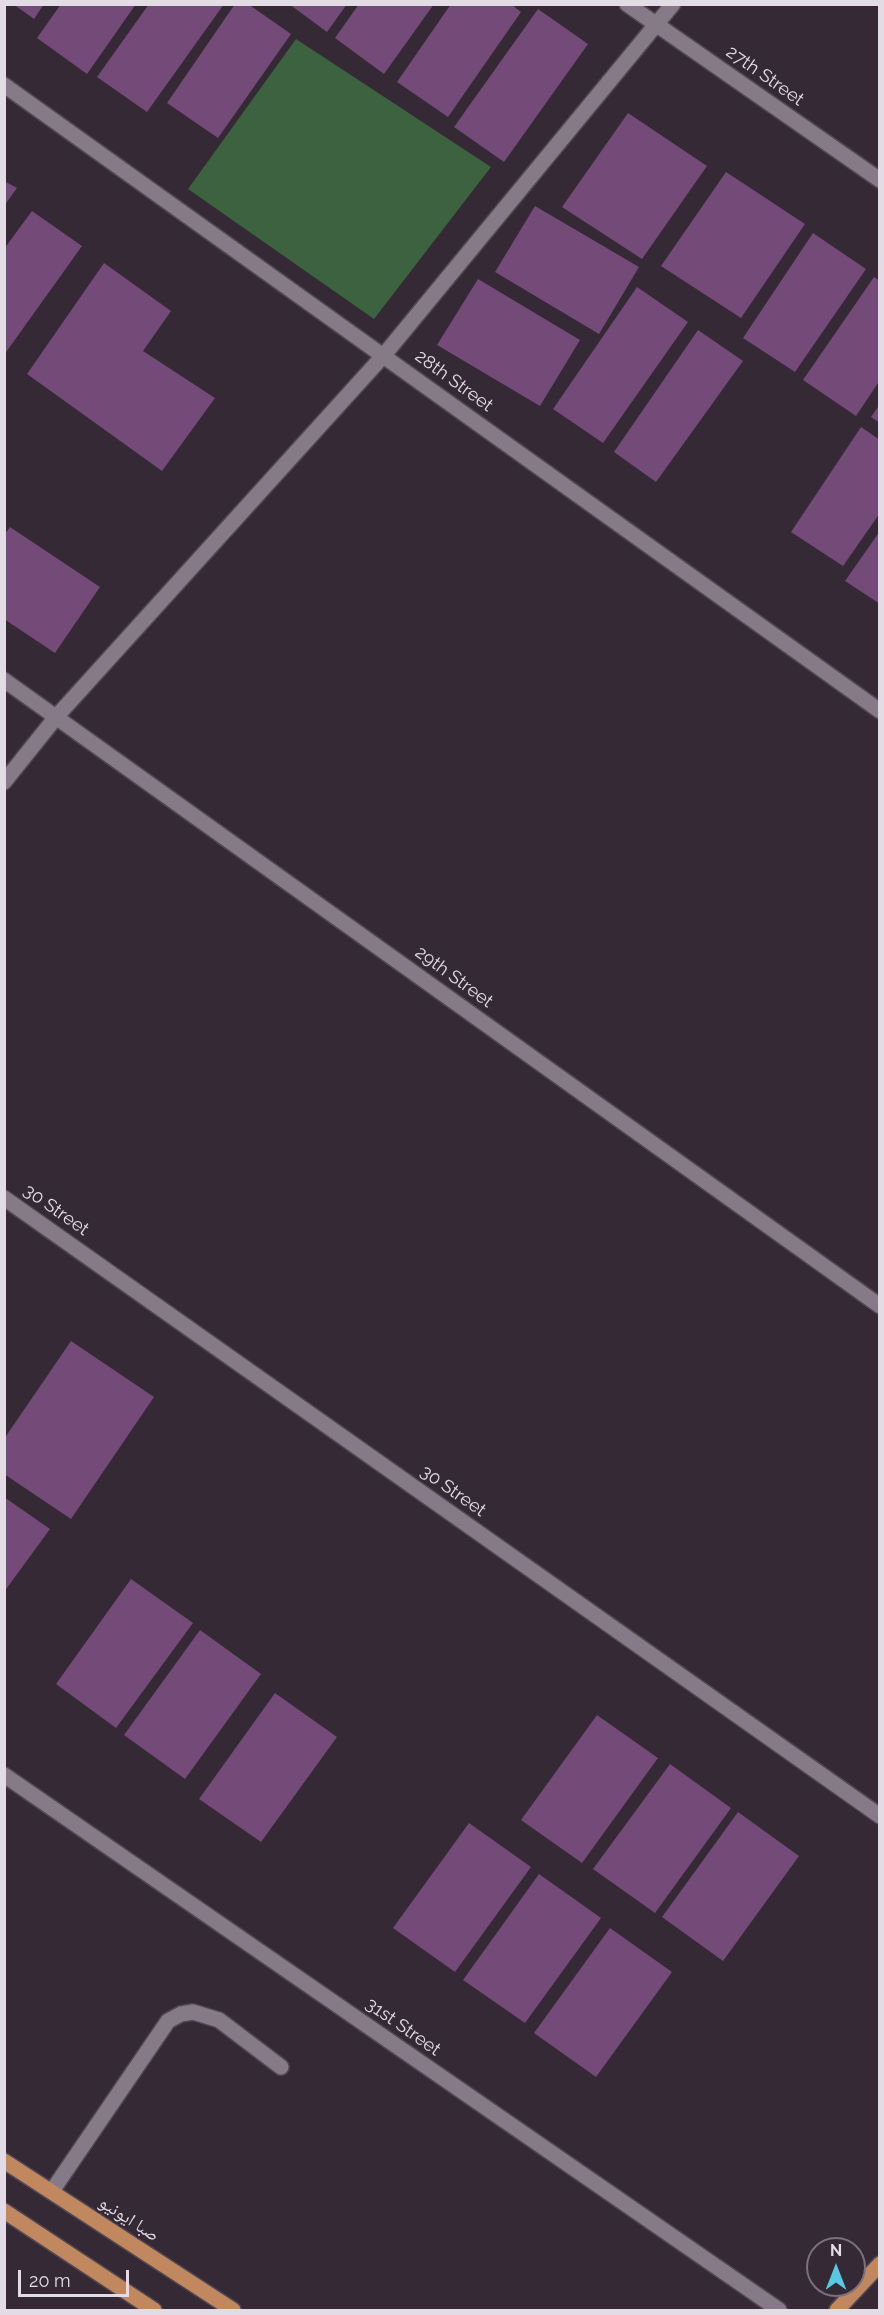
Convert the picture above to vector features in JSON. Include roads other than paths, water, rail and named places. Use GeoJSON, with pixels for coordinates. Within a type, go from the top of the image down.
{"type":"FeatureCollection","features":[{"type":"Feature","properties":{"kind":"main road","name":"صبا ایونیو"},"geometry":{"type":"LineString","coordinates":[[4,2160],[233,2310]]}},
{"type":"Feature","properties":{"kind":"main road"},"geometry":{"type":"LineString","coordinates":[[4,2211],[154,2310]]}},
{"type":"Feature","properties":{"kind":"main road"},"geometry":{"type":"LineString","coordinates":[[837,2310],[879,2264]]}},
{"type":"Feature","properties":{"kind":"street","name":"27th Street"},"geometry":{"type":"LineString","coordinates":[[627,4],[879,180]]}},
{"type":"Feature","properties":{"kind":"street"},"geometry":{"type":"LineString","coordinates":[[4,782],[57,717],[384,355],[673,4]]}},
{"type":"Feature","properties":{"kind":"street","name":"28th Street"},"geometry":{"type":"LineString","coordinates":[[4,85],[879,711]]}},
{"type":"Feature","properties":{"kind":"street","name":"29th Street"},"geometry":{"type":"LineString","coordinates":[[4,680],[879,1306]]}},
{"type":"Feature","properties":{"kind":"street","name":"30 Street"},"geometry":{"type":"LineString","coordinates":[[4,1198],[879,1816]]}},
{"type":"Feature","properties":{"kind":"street","name":"31st Street"},"geometry":{"type":"LineString","coordinates":[[4,1775],[778,2310]]}},
{"type":"Feature","properties":{"kind":"street"},"geometry":{"type":"LineString","coordinates":[[52,2192],[168,2021],[181,2014],[193,2012],[219,2020],[281,2067]]}}]}
